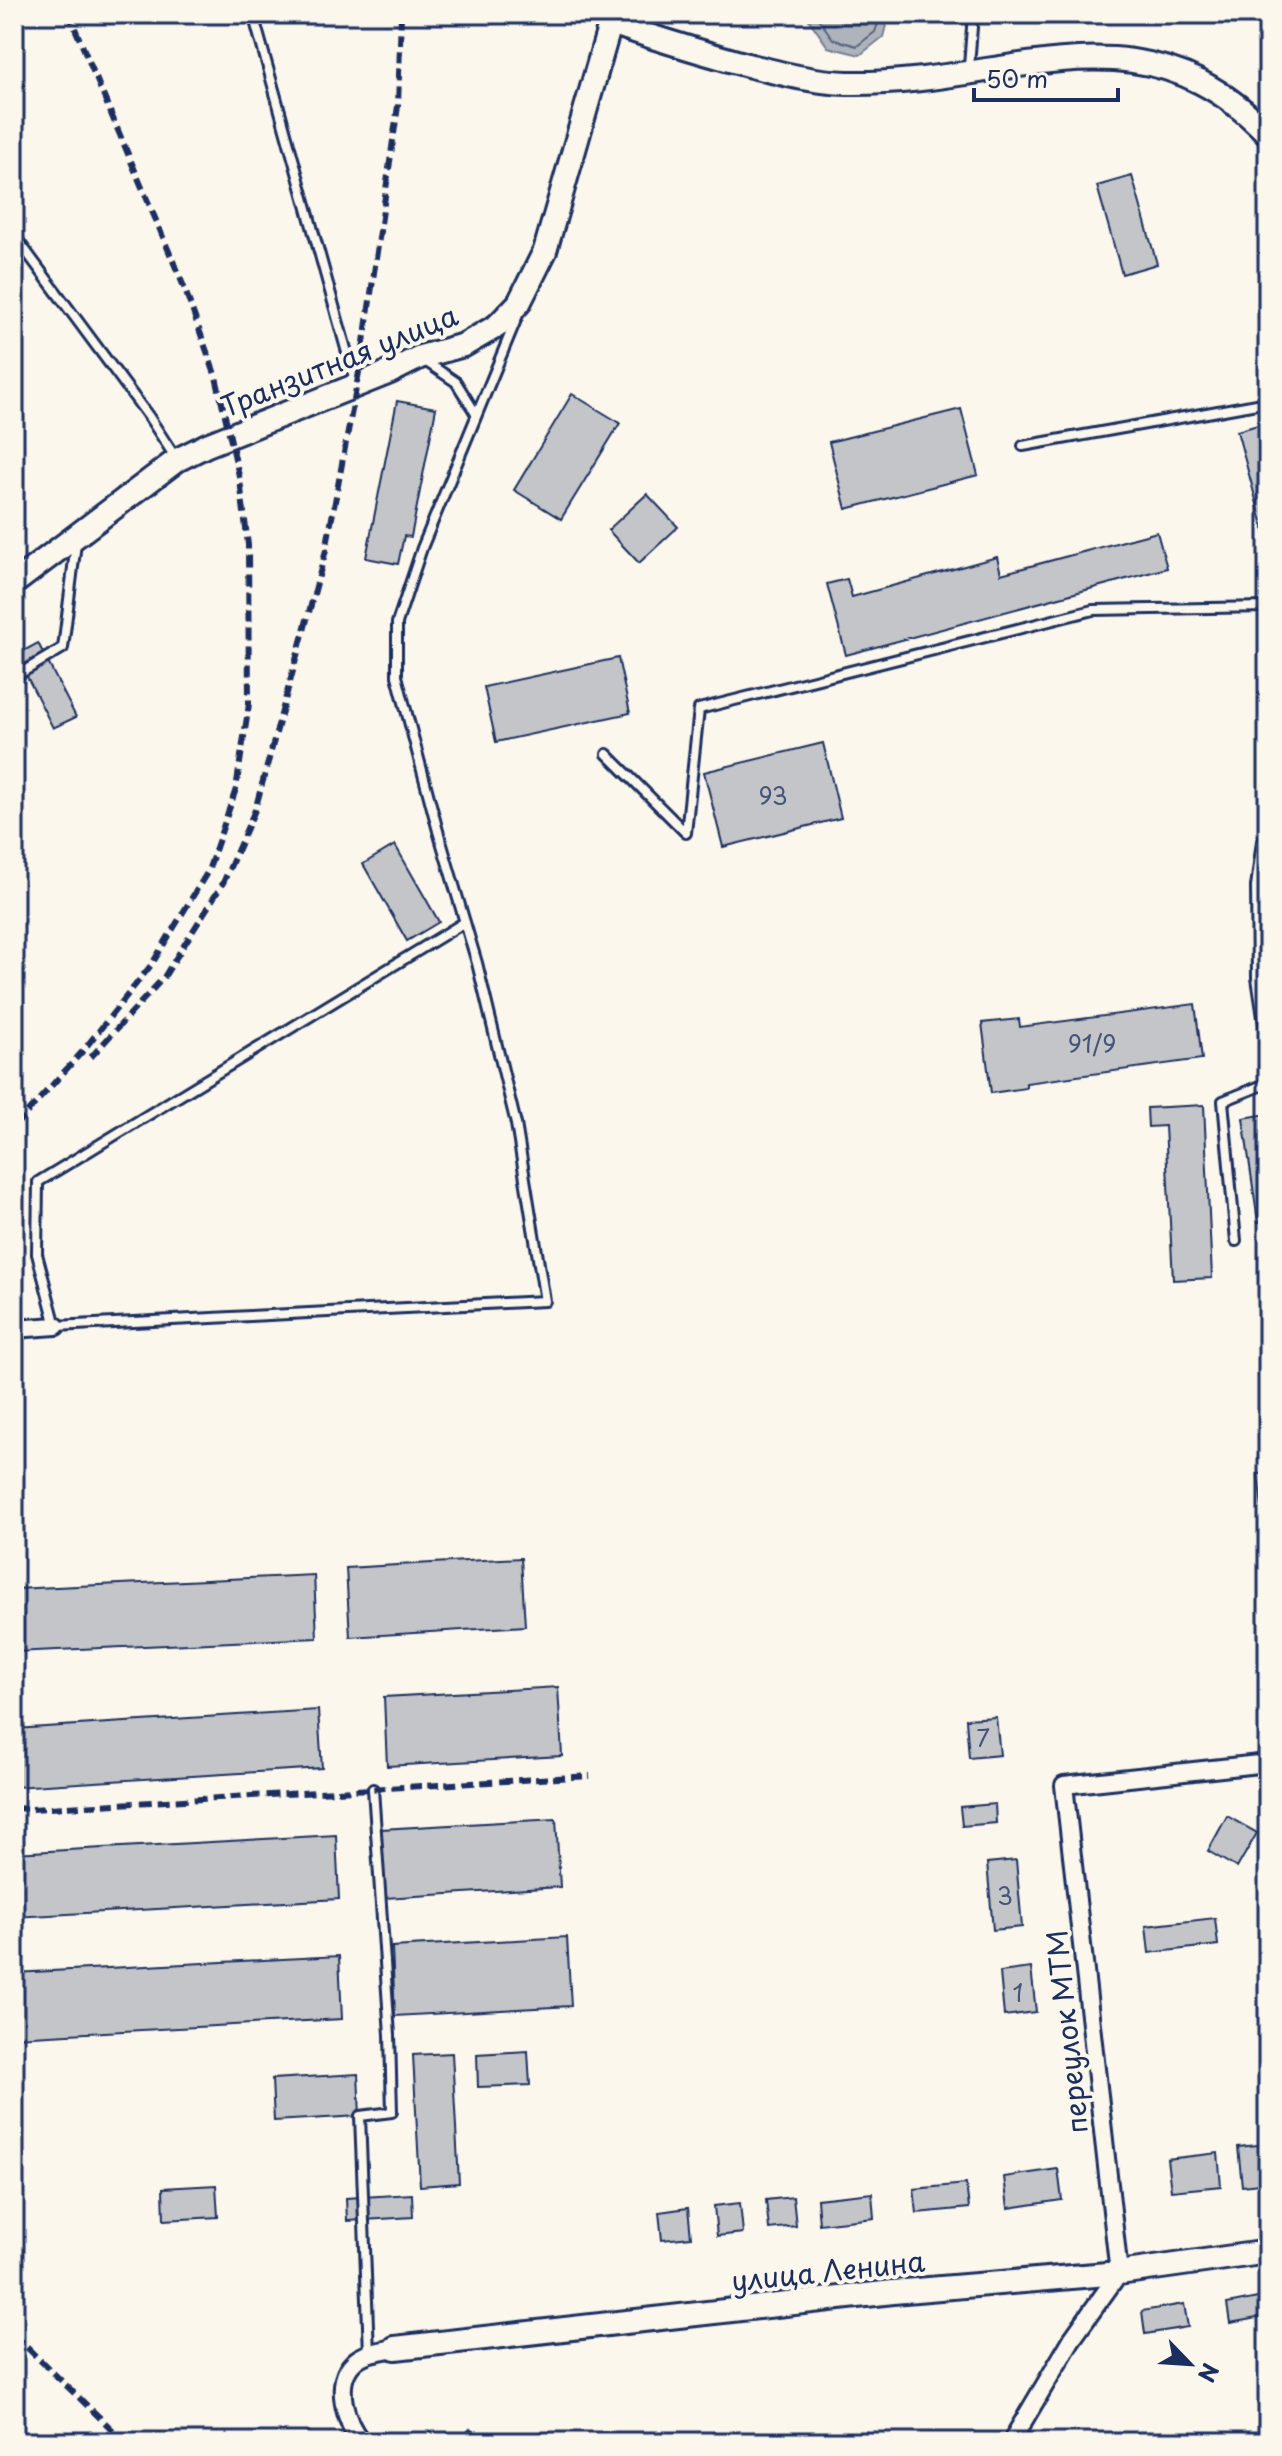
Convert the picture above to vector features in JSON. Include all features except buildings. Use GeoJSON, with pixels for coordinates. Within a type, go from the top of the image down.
{"type":"FeatureCollection","features":[{"type":"Feature","properties":{"kind":"street","name":"Транзитная улица"},"geometry":{"type":"LineString","coordinates":[[14,583],[177,460],[420,357],[464,345],[497,326],[519,303],[545,251],[612,19]]}},
{"type":"Feature","properties":{"kind":"street"},"geometry":{"type":"LineString","coordinates":[[612,19],[672,45],[825,82],[897,81],[1090,43],[1134,45],[1190,62],[1223,85],[1268,134]]}},
{"type":"Feature","properties":{"kind":"street"},"geometry":{"type":"LineString","coordinates":[[14,1329],[56,1326]]}},
{"type":"Feature","properties":{"kind":"street","name":"переулок МТМ"},"geometry":{"type":"LineString","coordinates":[[1119,2273],[1064,1785],[1268,1763]]}},
{"type":"Feature","properties":{"kind":"street","name":"улица Ленина"},"geometry":{"type":"LineString","coordinates":[[395,2348],[893,2292],[1119,2273],[1268,2252]]}},
{"type":"Feature","properties":{"kind":"street"},"geometry":{"type":"LineString","coordinates":[[1011,2442],[1072,2339],[1119,2273]]}},
{"type":"Feature","properties":{"kind":"street"},"geometry":{"type":"LineString","coordinates":[[362,2442],[341,2398],[343,2379],[353,2362],[369,2353],[395,2348]]}},
{"type":"Feature","properties":{"kind":"lane"},"geometry":{"type":"LineString","coordinates":[[253,14],[356,385]]}},
{"type":"Feature","properties":{"kind":"lane"},"geometry":{"type":"LineString","coordinates":[[969,66],[973,14]]}},
{"type":"Feature","properties":{"kind":"lane"},"geometry":{"type":"LineString","coordinates":[[14,235],[149,417],[177,460]]}},
{"type":"Feature","properties":{"kind":"lane"},"geometry":{"type":"LineString","coordinates":[[465,922],[38,1182],[37,1254],[56,1326],[545,1301],[516,1124],[465,922],[397,676],[397,623],[422,548],[533,279]]}},
{"type":"Feature","properties":{"kind":"lane"},"geometry":{"type":"LineString","coordinates":[[420,357],[456,382],[476,414]]}},
{"type":"Feature","properties":{"kind":"lane"},"geometry":{"type":"LineString","coordinates":[[1023,446],[1268,402]]}},
{"type":"Feature","properties":{"kind":"lane"},"geometry":{"type":"LineString","coordinates":[[14,677],[63,648],[77,536]]}},
{"type":"Feature","properties":{"kind":"lane"},"geometry":{"type":"LineString","coordinates":[[607,754],[686,833],[699,709],[1093,610],[1268,607]]}},
{"type":"Feature","properties":{"kind":"lane"},"geometry":{"type":"LineString","coordinates":[[1268,838],[1262,841],[1256,887],[1257,978],[1268,1050]]}},
{"type":"Feature","properties":{"kind":"lane"},"geometry":{"type":"LineString","coordinates":[[1236,1241],[1223,1101],[1268,1083]]}},
{"type":"Feature","properties":{"kind":"lane"},"geometry":{"type":"LineString","coordinates":[[369,2353],[360,2116],[392,2112],[390,2035],[373,1789]]}},
{"type":"Feature","properties":{"kind":"water"},"geometry":{"type":"Polygon","coordinates":[[[805,14],[889,14],[883,37],[860,55],[828,47],[805,14]]]}},
{"type":"Feature","properties":{"kind":"railway"},"geometry":{"type":"LineString","coordinates":[[15,1126],[82,1052],[152,964],[208,871],[236,789],[249,704],[248,545],[240,480],[216,377],[184,287],[69,14]]}},
{"type":"Feature","properties":{"kind":"railway"},"geometry":{"type":"LineString","coordinates":[[91,1057],[164,977],[223,883],[255,810],[326,550],[362,356],[398,106],[401,14]]}},
{"type":"Feature","properties":{"kind":"railway"},"geometry":{"type":"LineString","coordinates":[[14,1808],[590,1776]]}},
{"type":"Feature","properties":{"kind":"railway"},"geometry":{"type":"LineString","coordinates":[[14,2335],[125,2442]]}}]}
